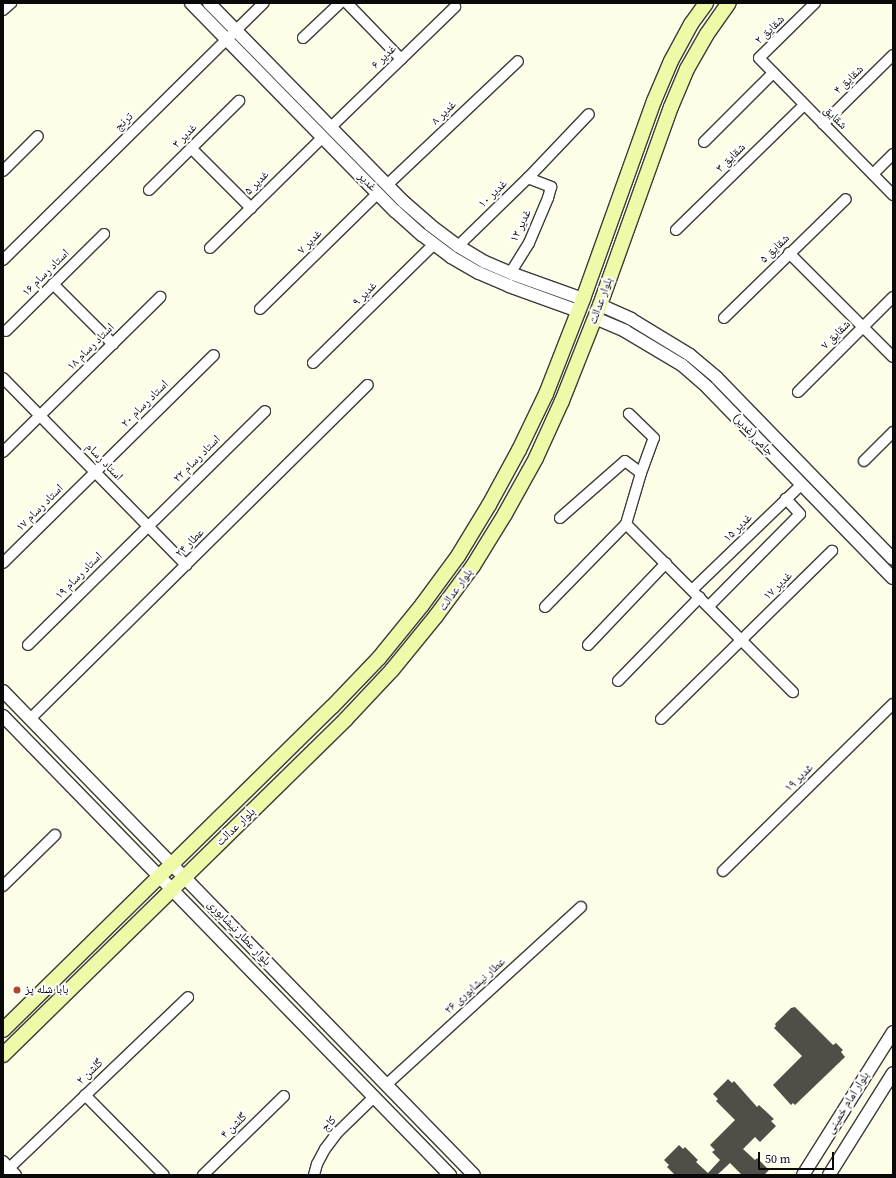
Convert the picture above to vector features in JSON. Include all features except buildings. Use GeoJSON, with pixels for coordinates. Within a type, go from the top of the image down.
{"type":"FeatureCollection","features":[{"type":"Feature","properties":{"kind":"main road","name":"بلوار عدالت"},"geometry":{"type":"LineString","coordinates":[[3,1030],[332,707],[417,611],[458,556],[520,450],[546,394],[654,101],[671,62],[691,24],[706,3]]}},
{"type":"Feature","properties":{"kind":"main road","name":"بلوار عدالت"},"geometry":{"type":"LineString","coordinates":[[3,1055],[345,720],[392,670],[441,610],[473,566],[505,514],[536,458],[562,401],[598,311],[682,82],[707,34],[729,3]]}},
{"type":"Feature","properties":{"kind":"main road"},"geometry":{"type":"LineString","coordinates":[[580,305],[598,311]]}},
{"type":"Feature","properties":{"kind":"street"},"geometry":{"type":"LineString","coordinates":[[3,10],[11,3]]}},
{"type":"Feature","properties":{"kind":"street","name":"غدیر"},"geometry":{"type":"LineString","coordinates":[[191,3],[378,193],[422,235],[479,273],[508,286],[580,305]]}},
{"type":"Feature","properties":{"kind":"street","name":"غدیر"},"geometry":{"type":"LineString","coordinates":[[209,3],[387,185],[430,225],[458,246],[485,262],[580,305]]}},
{"type":"Feature","properties":{"kind":"street","name":"ترنج"},"geometry":{"type":"LineString","coordinates":[[3,260],[264,3]]}},
{"type":"Feature","properties":{"kind":"street"},"geometry":{"type":"LineString","coordinates":[[303,38],[340,3]]}},
{"type":"Feature","properties":{"kind":"street"},"geometry":{"type":"LineString","coordinates":[[348,3],[401,59]]}},
{"type":"Feature","properties":{"kind":"street","name":"شقایق ۲"},"geometry":{"type":"LineString","coordinates":[[759,58],[816,3]]}},
{"type":"Feature","properties":{"kind":"street","name":"غدیر ۶"},"geometry":{"type":"LineString","coordinates":[[331,127],[455,7]]}},
{"type":"Feature","properties":{"kind":"street","name":"شقایق ۴"},"geometry":{"type":"LineString","coordinates":[[823,124],[893,56]]}},
{"type":"Feature","properties":{"kind":"street","name":"شقایق"},"geometry":{"type":"LineString","coordinates":[[759,58],[893,195]]}},
{"type":"Feature","properties":{"kind":"street","name":"غدیر ۸"},"geometry":{"type":"LineString","coordinates":[[387,185],[518,61]]}},
{"type":"Feature","properties":{"kind":"street"},"geometry":{"type":"LineString","coordinates":[[704,142],[773,73]]}},
{"type":"Feature","properties":{"kind":"street","name":"غدیر ۳"},"geometry":{"type":"LineString","coordinates":[[149,190],[239,101]]}},
{"type":"Feature","properties":{"kind":"street","name":"شقایق ۳"},"geometry":{"type":"LineString","coordinates":[[676,230],[804,104]]}},
{"type":"Feature","properties":{"kind":"street","name":"غدیر ۱۰"},"geometry":{"type":"LineString","coordinates":[[458,246],[528,178],[589,114]]}},
{"type":"Feature","properties":{"kind":"street"},"geometry":{"type":"LineString","coordinates":[[3,171],[38,136]]}},
{"type":"Feature","properties":{"kind":"street","name":"غدیر ۵"},"geometry":{"type":"LineString","coordinates":[[210,248],[323,137]]}},
{"type":"Feature","properties":{"kind":"street"},"geometry":{"type":"LineString","coordinates":[[191,148],[251,208]]}},
{"type":"Feature","properties":{"kind":"street"},"geometry":{"type":"LineString","coordinates":[[872,174],[893,154]]}},
{"type":"Feature","properties":{"kind":"street","name":"غدیر ۱۲"},"geometry":{"type":"LineString","coordinates":[[510,273],[529,243],[548,198],[551,187],[528,178]]}},
{"type":"Feature","properties":{"kind":"street","name":"غدیر ۷"},"geometry":{"type":"LineString","coordinates":[[260,309],[378,193]]}},
{"type":"Feature","properties":{"kind":"street","name":"شقایق ۵"},"geometry":{"type":"LineString","coordinates":[[724,318],[846,199]]}},
{"type":"Feature","properties":{"kind":"street","name":"استاد رسام ۱۶"},"geometry":{"type":"LineString","coordinates":[[6,331],[104,234]]}},
{"type":"Feature","properties":{"kind":"street","name":"غدیر ۹"},"geometry":{"type":"LineString","coordinates":[[313,363],[434,244]]}},
{"type":"Feature","properties":{"kind":"street"},"geometry":{"type":"LineString","coordinates":[[789,253],[893,357]]}},
{"type":"Feature","properties":{"kind":"street"},"geometry":{"type":"LineString","coordinates":[[53,284],[113,344]]}},
{"type":"Feature","properties":{"kind":"street","name":"استاد رسام ۱۸"},"geometry":{"type":"LineString","coordinates":[[3,452],[160,297]]}},
{"type":"Feature","properties":{"kind":"street","name":"شقایق ۷"},"geometry":{"type":"LineString","coordinates":[[798,392],[893,297]]}},
{"type":"Feature","properties":{"kind":"street","name":"جامی(غدیر)"},"geometry":{"type":"LineString","coordinates":[[598,311],[626,331],[682,365],[708,388],[801,484],[891,571]]}},
{"type":"Feature","properties":{"kind":"street","name":"جامی(غدیر)"},"geometry":{"type":"LineString","coordinates":[[598,311],[631,319],[690,355],[717,378],[893,559]]}},
{"type":"Feature","properties":{"kind":"street","name":"استاد رسام ۲۰"},"geometry":{"type":"LineString","coordinates":[[95,472],[214,355]]}},
{"type":"Feature","properties":{"kind":"street","name":"استاد رسام"},"geometry":{"type":"LineString","coordinates":[[3,378],[186,565]]}},
{"type":"Feature","properties":{"kind":"street","name":"عطار ۲۴"},"geometry":{"type":"LineString","coordinates":[[30,719],[368,385]]}},
{"type":"Feature","properties":{"kind":"street","name":"استاد رسام ۲۲"},"geometry":{"type":"LineString","coordinates":[[148,526],[265,411]]}},
{"type":"Feature","properties":{"kind":"street"},"geometry":{"type":"LineString","coordinates":[[545,607],[626,524],[641,473],[654,438],[629,414]]}},
{"type":"Feature","properties":{"kind":"street"},"geometry":{"type":"LineString","coordinates":[[864,461],[893,432]]}},
{"type":"Feature","properties":{"kind":"street"},"geometry":{"type":"LineString","coordinates":[[560,518],[625,461],[641,473]]}},
{"type":"Feature","properties":{"kind":"street","name":"استاد رسام ۱۷"},"geometry":{"type":"LineString","coordinates":[[3,563],[95,472]]}},
{"type":"Feature","properties":{"kind":"street","name":"غدیر ۱۵"},"geometry":{"type":"LineString","coordinates":[[618,681],[696,593],[801,484]]}},
{"type":"Feature","properties":{"kind":"street"},"geometry":{"type":"LineString","coordinates":[[709,606],[800,514],[786,499]]}},
{"type":"Feature","properties":{"kind":"street"},"geometry":{"type":"LineString","coordinates":[[626,524],[793,692]]}},
{"type":"Feature","properties":{"kind":"street","name":"استاد رسام ۱۹"},"geometry":{"type":"LineString","coordinates":[[28,645],[148,526]]}},
{"type":"Feature","properties":{"kind":"street","name":"غدیر ۱۷"},"geometry":{"type":"LineString","coordinates":[[661,719],[832,551]]}},
{"type":"Feature","properties":{"kind":"street"},"geometry":{"type":"LineString","coordinates":[[588,645],[666,563]]}},
{"type":"Feature","properties":{"kind":"street","name":"بلوار عطار نیشابوری"},"geometry":{"type":"LineString","coordinates":[[3,691],[474,1175]]}},
{"type":"Feature","properties":{"kind":"street","name":"غدیر ۱۹"},"geometry":{"type":"LineString","coordinates":[[723,871],[893,704]]}},
{"type":"Feature","properties":{"kind":"street","name":"بلوار عطار نیشابوری"},"geometry":{"type":"LineString","coordinates":[[3,716],[450,1175]]}},
{"type":"Feature","properties":{"kind":"street"},"geometry":{"type":"LineString","coordinates":[[4,882],[55,835]]}},
{"type":"Feature","properties":{"kind":"street","name":"عطار نیشابوری ۲۶"},"geometry":{"type":"LineString","coordinates":[[386,1085],[580,907]]}},
{"type":"Feature","properties":{"kind":"street","name":"گلشن ۲"},"geometry":{"type":"LineString","coordinates":[[8,1169],[188,997]]}},
{"type":"Feature","properties":{"kind":"street","name":"بلوار امام خمینی"},"geometry":{"type":"LineString","coordinates":[[804,1175],[893,1032]]}},
{"type":"Feature","properties":{"kind":"street","name":"بلوار امام خمینی"},"geometry":{"type":"LineString","coordinates":[[829,1175],[893,1073]]}},
{"type":"Feature","properties":{"kind":"street"},"geometry":{"type":"LineString","coordinates":[[374,1097],[386,1085]]}},
{"type":"Feature","properties":{"kind":"street"},"geometry":{"type":"LineString","coordinates":[[85,1095],[164,1175]]}},
{"type":"Feature","properties":{"kind":"street","name":"گلشن ۴"},"geometry":{"type":"LineString","coordinates":[[203,1175],[284,1096]]}},
{"type":"Feature","properties":{"kind":"street","name":"کاج"},"geometry":{"type":"LineString","coordinates":[[314,1175],[317,1164],[329,1143],[338,1132],[374,1097]]}},
{"type":"Feature","properties":{"kind":"place","name":"بابا شله پز"},"geometry":{"type":"Point","coordinates":[17,990]}}]}
